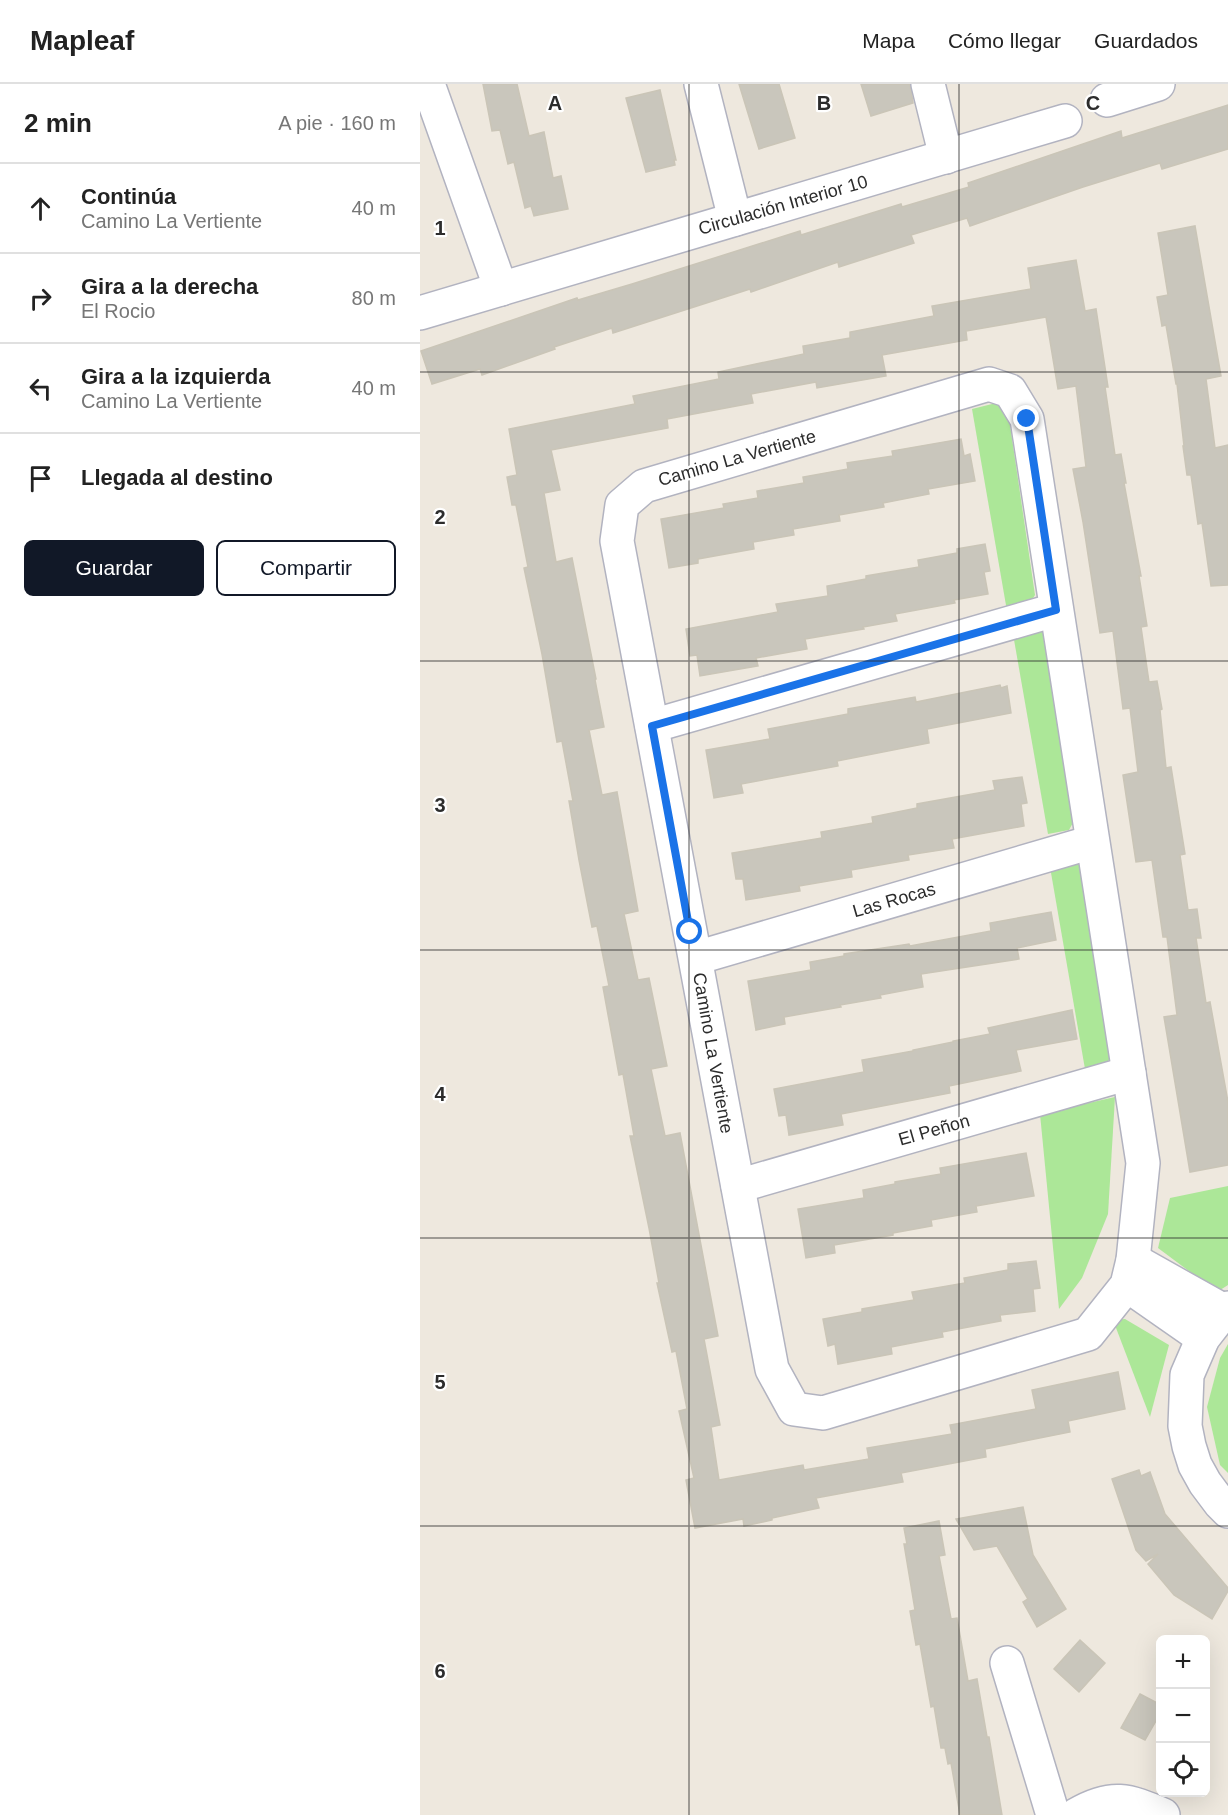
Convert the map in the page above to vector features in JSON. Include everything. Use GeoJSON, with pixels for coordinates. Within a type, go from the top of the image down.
{"type":"FeatureCollection","features":[{"type":"Feature","properties":{"kind":"street"},"geometry":{"type":"LineString","coordinates":[[428,84],[501,289]]}},
{"type":"Feature","properties":{"kind":"street"},"geometry":{"type":"LineString","coordinates":[[701,84],[735,219]]}},
{"type":"Feature","properties":{"kind":"street"},"geometry":{"type":"LineString","coordinates":[[928,84],[946,157]]}},
{"type":"Feature","properties":{"kind":"street"},"geometry":{"type":"LineString","coordinates":[[1107,99],[1158,84]]}},
{"type":"Feature","properties":{"kind":"street","name":"Circulación Interior 10"},"geometry":{"type":"LineString","coordinates":[[420,313],[1065,122]]}},
{"type":"Feature","properties":{"kind":"street","name":"Camino La Vertiente"},"geometry":{"type":"LineString","coordinates":[[989,384],[1010,391],[1027,419],[1143,1162],[1130,1272],[1088,1334],[823,1413],[794,1409],[772,1369],[652,726],[617,541],[622,506],[644,486],[989,384]]}},
{"type":"Feature","properties":{"kind":"street"},"geometry":{"type":"LineString","coordinates":[[652,726],[1056,610]]}},
{"type":"Feature","properties":{"kind":"street","name":"Las Rocas"},"geometry":{"type":"LineString","coordinates":[[696,958],[1092,842]]}},
{"type":"Feature","properties":{"kind":"street","name":"El Peñon"},"geometry":{"type":"LineString","coordinates":[[738,1186],[1129,1073]]}},
{"type":"Feature","properties":{"kind":"street"},"geometry":{"type":"LineString","coordinates":[[1130,1272],[1226,1310],[1203,1338],[1187,1375],[1185,1426],[1195,1465],[1205,1483],[1228,1511]]}},
{"type":"Feature","properties":{"kind":"street"},"geometry":{"type":"LineString","coordinates":[[1130,1272],[1203,1338]]}},
{"type":"Feature","properties":{"kind":"street"},"geometry":{"type":"LineString","coordinates":[[1007,1663],[1053,1815]]}},
{"type":"Feature","properties":{"kind":"street"},"geometry":{"type":"LineString","coordinates":[[1076,1815],[1104,1802],[1122,1800],[1163,1815]]}},
{"type":"Feature","properties":{"kind":"green space"},"geometry":{"type":"Polygon","coordinates":[[[996,403],[1008,411],[1035,595],[1028,606],[1007,611],[972,409],[996,403]]]}},
{"type":"Feature","properties":{"kind":"green space"},"geometry":{"type":"Polygon","coordinates":[[[1037,627],[1048,635],[1075,819],[1069,830],[1048,834],[1013,634],[1037,627]]]}},
{"type":"Feature","properties":{"kind":"green space"},"geometry":{"type":"Polygon","coordinates":[[[1074,862],[1086,869],[1113,1054],[1106,1064],[1085,1069],[1050,867],[1074,862]]]}},
{"type":"Feature","properties":{"kind":"green space"},"geometry":{"type":"Polygon","coordinates":[[[1115,1097],[1108,1214],[1082,1278],[1059,1309],[1040,1114],[1115,1097]]]}},
{"type":"Feature","properties":{"kind":"green space"},"geometry":{"type":"Polygon","coordinates":[[[1228,1186],[1228,1285],[1217,1292],[1158,1248],[1170,1198],[1228,1186]]]}},
{"type":"Feature","properties":{"kind":"green space"},"geometry":{"type":"Polygon","coordinates":[[[1125,1319],[1169,1345],[1150,1417],[1113,1320],[1125,1319]]]}},
{"type":"Feature","properties":{"kind":"green space"},"geometry":{"type":"Polygon","coordinates":[[[1228,1344],[1228,1473],[1220,1465],[1207,1407],[1220,1358],[1228,1344]]]}},
{"type":"Feature","properties":{"kind":"building"},"geometry":{"type":"Polygon","coordinates":[[[483,84],[517,84],[529,136],[544,132],[553,178],[561,176],[568,209],[534,216],[531,206],[525,208],[514,162],[508,164],[500,130],[492,131],[483,84]]]}},
{"type":"Feature","properties":{"kind":"building"},"geometry":{"type":"Polygon","coordinates":[[[739,84],[779,84],[795,138],[759,149],[739,84]]]}},
{"type":"Feature","properties":{"kind":"building"},"geometry":{"type":"Polygon","coordinates":[[[861,84],[910,84],[913,103],[871,116],[861,84]]]}},
{"type":"Feature","properties":{"kind":"building"},"geometry":{"type":"Polygon","coordinates":[[[660,90],[676,160],[674,160],[675,165],[646,172],[626,98],[660,90]]]}},
{"type":"Feature","properties":{"kind":"building"},"geometry":{"type":"Polygon","coordinates":[[[1228,105],[1228,149],[1162,169],[1160,163],[970,226],[967,218],[911,235],[914,243],[839,267],[838,262],[751,292],[750,289],[613,333],[612,328],[554,347],[555,349],[482,375],[480,369],[432,384],[421,351],[577,298],[578,300],[632,284],[800,231],[801,235],[901,204],[902,207],[969,187],[968,183],[1121,131],[1122,138],[1228,105]]]}},
{"type":"Feature","properties":{"kind":"building"},"geometry":{"type":"Polygon","coordinates":[[[1195,226],[1221,376],[1206,379],[1215,448],[1228,445],[1228,585],[1211,586],[1202,523],[1198,524],[1191,475],[1187,475],[1177,384],[1166,325],[1162,326],[1157,297],[1168,295],[1158,233],[1195,226]]]}},
{"type":"Feature","properties":{"kind":"building"},"geometry":{"type":"Polygon","coordinates":[[[1076,260],[1085,311],[1096,309],[1108,387],[1105,387],[1115,455],[1121,454],[1126,483],[1124,483],[1141,576],[1139,576],[1147,626],[1141,627],[1149,682],[1157,681],[1162,709],[1160,710],[1166,768],[1171,767],[1185,854],[1180,855],[1188,910],[1197,909],[1201,938],[1196,938],[1206,1003],[1210,1002],[1228,1102],[1228,1165],[1190,1172],[1164,1017],[1177,1015],[1167,937],[1163,937],[1152,860],[1136,862],[1123,775],[1138,772],[1130,708],[1123,709],[1113,631],[1100,633],[1073,469],[1086,467],[1076,386],[1058,389],[1046,317],[966,331],[967,340],[882,355],[886,376],[817,388],[816,382],[751,394],[753,403],[667,419],[668,428],[551,450],[560,490],[544,493],[556,562],[572,558],[604,727],[589,730],[602,795],[617,792],[638,911],[624,914],[638,980],[649,978],[667,1066],[651,1069],[665,1136],[680,1133],[718,1336],[704,1339],[720,1425],[711,1427],[719,1480],[803,1465],[804,1470],[869,1459],[867,1448],[952,1434],[950,1425],[1036,1409],[1032,1390],[1118,1372],[1125,1409],[1068,1421],[1070,1432],[985,1449],[986,1457],[901,1473],[903,1482],[816,1498],[819,1508],[744,1526],[743,1519],[695,1528],[686,1480],[694,1478],[679,1411],[687,1409],[676,1351],[672,1352],[657,1283],[659,1283],[649,1228],[630,1136],[634,1136],[623,1074],[619,1075],[603,987],[609,986],[597,926],[592,927],[569,801],[573,801],[562,741],[557,742],[524,568],[528,567],[516,505],[512,505],[507,477],[517,475],[509,429],[635,404],[633,396],[719,379],[718,372],[804,354],[803,346],[850,338],[850,332],[934,316],[932,306],[1031,289],[1028,268],[1076,260]]]}},
{"type":"Feature","properties":{"kind":"building"},"geometry":{"type":"Polygon","coordinates":[[[961,439],[964,456],[970,454],[975,481],[928,489],[929,494],[883,503],[884,507],[839,515],[840,521],[793,529],[794,535],[753,542],[754,549],[698,559],[698,563],[669,568],[661,519],[724,508],[723,504],[758,498],[757,491],[804,483],[803,477],[848,469],[847,463],[893,456],[892,451],[961,439]]]}},
{"type":"Feature","properties":{"kind":"building"},"geometry":{"type":"Polygon","coordinates":[[[985,544],[990,571],[984,572],[988,594],[954,600],[955,603],[895,614],[897,621],[805,639],[807,649],[756,658],[758,666],[700,676],[697,655],[690,656],[686,629],[778,612],[776,604],[828,596],[827,586],[866,579],[866,576],[919,567],[918,560],[957,553],[957,549],[985,544]]]}},
{"type":"Feature","properties":{"kind":"building"},"geometry":{"type":"Polygon","coordinates":[[[1000,685],[1001,688],[1007,686],[1011,713],[927,729],[929,743],[837,761],[838,766],[741,784],[743,793],[714,798],[706,750],[770,739],[768,729],[848,714],[848,709],[915,697],[916,702],[1000,685]]]}},
{"type":"Feature","properties":{"kind":"building"},"geometry":{"type":"Polygon","coordinates":[[[1022,777],[1027,803],[1021,804],[1024,826],[952,839],[954,848],[908,855],[909,860],[851,870],[852,877],[799,886],[800,891],[746,900],[743,879],[736,879],[732,853],[822,838],[821,832],[873,823],[872,817],[917,808],[917,804],[995,790],[993,781],[1022,777]]]}},
{"type":"Feature","properties":{"kind":"building"},"geometry":{"type":"Polygon","coordinates":[[[1051,912],[1056,940],[1017,948],[1019,959],[921,974],[923,987],[880,995],[881,998],[840,1005],[841,1007],[784,1017],[785,1024],[756,1030],[748,981],[811,970],[810,962],[844,956],[844,954],[909,944],[910,946],[991,931],[990,923],[1051,912]]]}},
{"type":"Feature","properties":{"kind":"building"},"geometry":{"type":"Polygon","coordinates":[[[1072,1010],[1077,1039],[1016,1050],[1021,1071],[949,1086],[950,1093],[841,1114],[843,1125],[789,1135],[786,1115],[779,1116],[774,1089],[864,1072],[862,1060],[990,1034],[988,1028],[1072,1010]]]}},
{"type":"Feature","properties":{"kind":"building"},"geometry":{"type":"Polygon","coordinates":[[[1026,1153],[1034,1196],[976,1206],[977,1212],[931,1220],[932,1226],[834,1245],[835,1253],[806,1258],[798,1209],[864,1198],[863,1190],[941,1174],[940,1168],[1026,1153]]]}},
{"type":"Feature","properties":{"kind":"building"},"geometry":{"type":"Polygon","coordinates":[[[1036,1261],[1040,1288],[1033,1289],[1035,1311],[1000,1315],[1001,1321],[942,1332],[943,1337],[891,1347],[892,1354],[838,1364],[835,1344],[828,1346],[823,1319],[862,1312],[862,1309],[914,1300],[912,1292],[965,1283],[964,1278],[1008,1270],[1008,1264],[1036,1261]]]}},
{"type":"Feature","properties":{"kind":"building"},"geometry":{"type":"Polygon","coordinates":[[[1139,1470],[1141,1476],[1150,1472],[1165,1514],[1228,1588],[1212,1619],[1174,1595],[1148,1564],[1158,1554],[1146,1561],[1136,1550],[1112,1479],[1139,1470]]]}},
{"type":"Feature","properties":{"kind":"building"},"geometry":{"type":"Polygon","coordinates":[[[1023,1507],[1033,1555],[1066,1609],[1037,1627],[1023,1602],[1028,1599],[997,1546],[974,1550],[956,1519],[1023,1507]]]}},
{"type":"Feature","properties":{"kind":"building"},"geometry":{"type":"Polygon","coordinates":[[[939,1521],[945,1555],[939,1556],[951,1619],[957,1618],[968,1681],[977,1679],[1002,1815],[960,1815],[951,1763],[948,1764],[945,1748],[941,1748],[920,1644],[916,1645],[910,1611],[915,1610],[904,1544],[907,1544],[904,1528],[939,1521]]]}},
{"type":"Feature","properties":{"kind":"building"},"geometry":{"type":"Polygon","coordinates":[[[1080,1640],[1105,1663],[1079,1692],[1054,1669],[1080,1640]]]}},
{"type":"Feature","properties":{"kind":"building"},"geometry":{"type":"Polygon","coordinates":[[[1140,1694],[1156,1702],[1156,1721],[1145,1740],[1121,1728],[1140,1694]]]}},
{"type":"Feature","properties":{"kind":"route"},"geometry":{"type":"LineString","coordinates":[[690,932],[652,726],[1056,610],[1027,419]]}}]}
